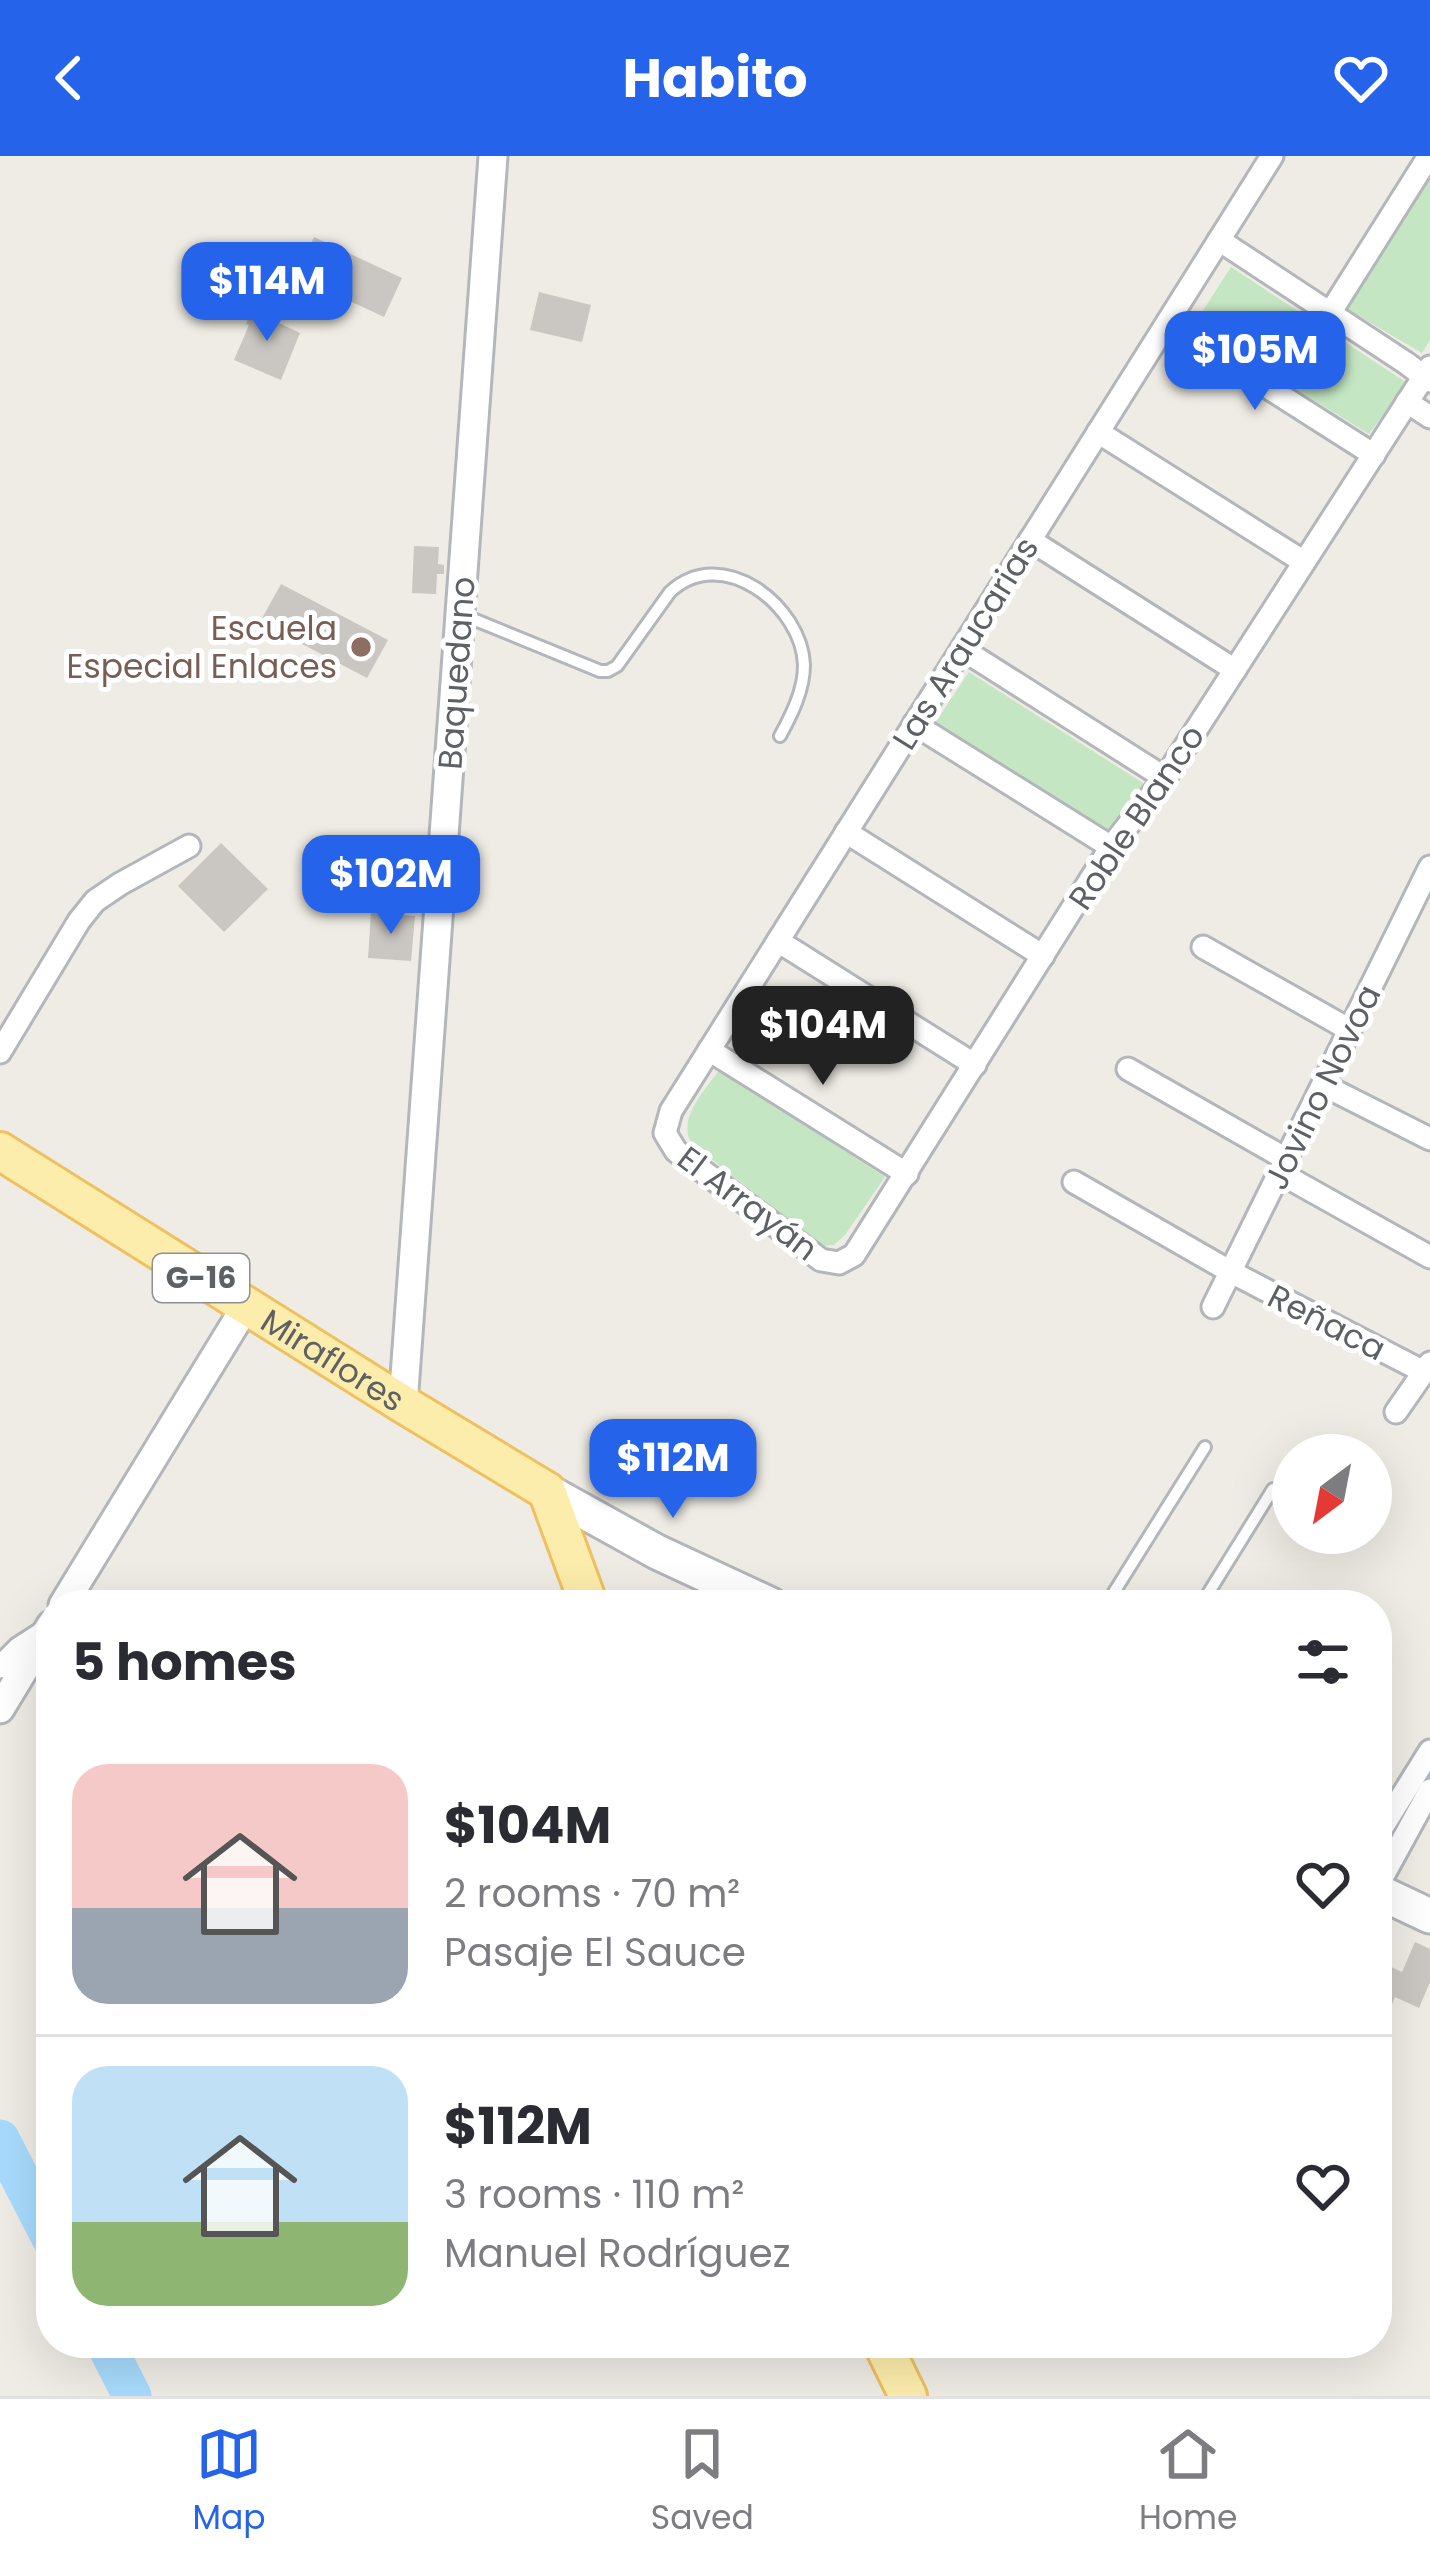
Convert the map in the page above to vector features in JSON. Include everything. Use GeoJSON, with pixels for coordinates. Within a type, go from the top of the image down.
{"type":"FeatureCollection","features":[{"type":"Feature","properties":{"kind":"main road","name":"Miraflores"},"geometry":{"type":"LineString","coordinates":[[0,1151],[547,1491]]}},
{"type":"Feature","properties":{"kind":"main road"},"geometry":{"type":"LineString","coordinates":[[547,1491],[583,1590]]}},
{"type":"Feature","properties":{"kind":"main road"},"geometry":{"type":"LineString","coordinates":[[547,1491],[606,1526],[739,1590]]}},
{"type":"Feature","properties":{"kind":"main road"},"geometry":{"type":"LineString","coordinates":[[1392,1896],[1430,1916]]}},
{"type":"Feature","properties":{"kind":"main road"},"geometry":{"type":"LineString","coordinates":[[889,2358],[908,2396]]}},
{"type":"Feature","properties":{"kind":"street","name":"Baquedano"},"geometry":{"type":"LineString","coordinates":[[403,1404],[494,156]]}},
{"type":"Feature","properties":{"kind":"street","name":"Las Araucarias"},"geometry":{"type":"LineString","coordinates":[[665,1133],[671,1111],[1272,156]]}},
{"type":"Feature","properties":{"kind":"street"},"geometry":{"type":"LineString","coordinates":[[1330,313],[1429,156]]}},
{"type":"Feature","properties":{"kind":"street"},"geometry":{"type":"LineString","coordinates":[[1219,240],[1428,375]]}},
{"type":"Feature","properties":{"kind":"street"},"geometry":{"type":"LineString","coordinates":[[1167,323],[1374,454]]}},
{"type":"Feature","properties":{"kind":"street","name":"Roble Blanco"},"geometry":{"type":"LineString","coordinates":[[839,1262],[860,1248],[1112,848],[1165,778],[1428,375]]}},
{"type":"Feature","properties":{"kind":"street"},"geometry":{"type":"LineString","coordinates":[[1408,402],[1430,417]]}},
{"type":"Feature","properties":{"kind":"street"},"geometry":{"type":"LineString","coordinates":[[1098,432],[1304,562]]}},
{"type":"Feature","properties":{"kind":"street"},"geometry":{"type":"LineString","coordinates":[[1030,540],[1235,670]]}},
{"type":"Feature","properties":{"kind":"street"},"geometry":{"type":"LineString","coordinates":[[962,649],[1165,778]]}},
{"type":"Feature","properties":{"kind":"street"},"geometry":{"type":"LineString","coordinates":[[914,724],[1112,848]]}},
{"type":"Feature","properties":{"kind":"street"},"geometry":{"type":"LineString","coordinates":[[847,832],[1043,956]]}},
{"type":"Feature","properties":{"kind":"street"},"geometry":{"type":"LineString","coordinates":[[0,1052],[95,901],[189,846]]}},
{"type":"Feature","properties":{"kind":"street","name":"Jovino Novoa"},"geometry":{"type":"LineString","coordinates":[[1213,1307],[1430,868]]}},
{"type":"Feature","properties":{"kind":"street"},"geometry":{"type":"LineString","coordinates":[[778,941],[975,1065]]}},
{"type":"Feature","properties":{"kind":"street"},"geometry":{"type":"LineString","coordinates":[[1203,946],[1350,1030]]}},
{"type":"Feature","properties":{"kind":"street"},"geometry":{"type":"LineString","coordinates":[[710,1049],[907,1174]]}},
{"type":"Feature","properties":{"kind":"street"},"geometry":{"type":"LineString","coordinates":[[1128,1069],[1430,1257]]}},
{"type":"Feature","properties":{"kind":"street"},"geometry":{"type":"LineString","coordinates":[[1323,1085],[1427,1130]]}},
{"type":"Feature","properties":{"kind":"street","name":"El Arrayán"},"geometry":{"type":"LineString","coordinates":[[665,1133],[676,1151],[813,1255],[839,1262]]}},
{"type":"Feature","properties":{"kind":"street","name":"Reñaca"},"geometry":{"type":"LineString","coordinates":[[1074,1182],[1231,1272],[1427,1367]]}},
{"type":"Feature","properties":{"kind":"street"},"geometry":{"type":"LineString","coordinates":[[76,1590],[246,1306]]}},
{"type":"Feature","properties":{"kind":"street"},"geometry":{"type":"LineString","coordinates":[[1396,1412],[1427,1367]]}},
{"type":"Feature","properties":{"kind":"street"},"geometry":{"type":"LineString","coordinates":[[0,1667],[36,1637]]}},
{"type":"Feature","properties":{"kind":"street"},"geometry":{"type":"LineString","coordinates":[[0,1709],[36,1649]]}},
{"type":"Feature","properties":{"kind":"street"},"geometry":{"type":"LineString","coordinates":[[1392,1812],[1430,1751]]}},
{"type":"Feature","properties":{"kind":"street"},"geometry":{"type":"LineString","coordinates":[[1392,1860],[1430,1790]]}},
{"type":"Feature","properties":{"kind":"lane"},"geometry":{"type":"LineString","coordinates":[[460,614],[608,671],[617,666],[679,583],[701,573],[740,578],[787,619],[802,652],[800,691],[780,736]]}},
{"type":"Feature","properties":{"kind":"lane"},"geometry":{"type":"LineString","coordinates":[[1115,1590],[1205,1447]]}},
{"type":"Feature","properties":{"kind":"lane"},"geometry":{"type":"LineString","coordinates":[[1210,1590],[1272,1491]]}},
{"type":"Feature","properties":{"kind":"green space"},"geometry":{"type":"Polygon","coordinates":[[[1430,176],[1430,340],[1422,353],[1345,308],[1430,176]]]}},
{"type":"Feature","properties":{"kind":"green space"},"geometry":{"type":"Polygon","coordinates":[[[1231,267],[1407,383],[1369,434],[1193,326],[1231,267]]]}},
{"type":"Feature","properties":{"kind":"green space"},"geometry":{"type":"Polygon","coordinates":[[[969,672],[1146,785],[1106,832],[935,723],[969,672]]]}},
{"type":"Feature","properties":{"kind":"green space"},"geometry":{"type":"Polygon","coordinates":[[[719,1070],[885,1177],[834,1245],[822,1246],[692,1144],[690,1115],[719,1070]]]}},
{"type":"Feature","properties":{"kind":"building"},"geometry":{"type":"Polygon","coordinates":[[[314,237],[402,278],[384,317],[296,276],[314,237]]]}},
{"type":"Feature","properties":{"kind":"building"},"geometry":{"type":"Polygon","coordinates":[[[539,292],[591,305],[582,342],[530,330],[539,292]]]}},
{"type":"Feature","properties":{"kind":"building"},"geometry":{"type":"Polygon","coordinates":[[[253,306],[300,333],[281,380],[234,360],[253,306]]]}},
{"type":"Feature","properties":{"kind":"building"},"geometry":{"type":"Polygon","coordinates":[[[414,546],[439,547],[438,564],[444,565],[444,574],[437,574],[436,594],[412,593],[414,546]]]}},
{"type":"Feature","properties":{"kind":"building"},"geometry":{"type":"Polygon","coordinates":[[[281,584],[388,640],[367,678],[260,622],[281,584]]]}},
{"type":"Feature","properties":{"kind":"building"},"geometry":{"type":"Polygon","coordinates":[[[221,843],[268,889],[224,932],[178,886],[221,843]]]}},
{"type":"Feature","properties":{"kind":"building"},"geometry":{"type":"Polygon","coordinates":[[[371,913],[415,916],[411,961],[368,958],[371,913]]]}},
{"type":"Feature","properties":{"kind":"building"},"geometry":{"type":"Polygon","coordinates":[[[1415,1942],[1430,1949],[1430,1982],[1419,2008],[1395,1997],[1392,2004],[1392,1967],[1402,1972],[1415,1942]]]}},
{"type":"Feature","properties":{"kind":"waterway"},"geometry":{"type":"LineString","coordinates":[[0,2139],[36,2209]]}},
{"type":"Feature","properties":{"kind":"waterway"},"geometry":{"type":"LineString","coordinates":[[113,2358],[132,2396]]}},
{"type":"Feature","properties":{"kind":"place","name":"Escuela Especial Enlaces"},"geometry":{"type":"Point","coordinates":[361,647]}}]}
